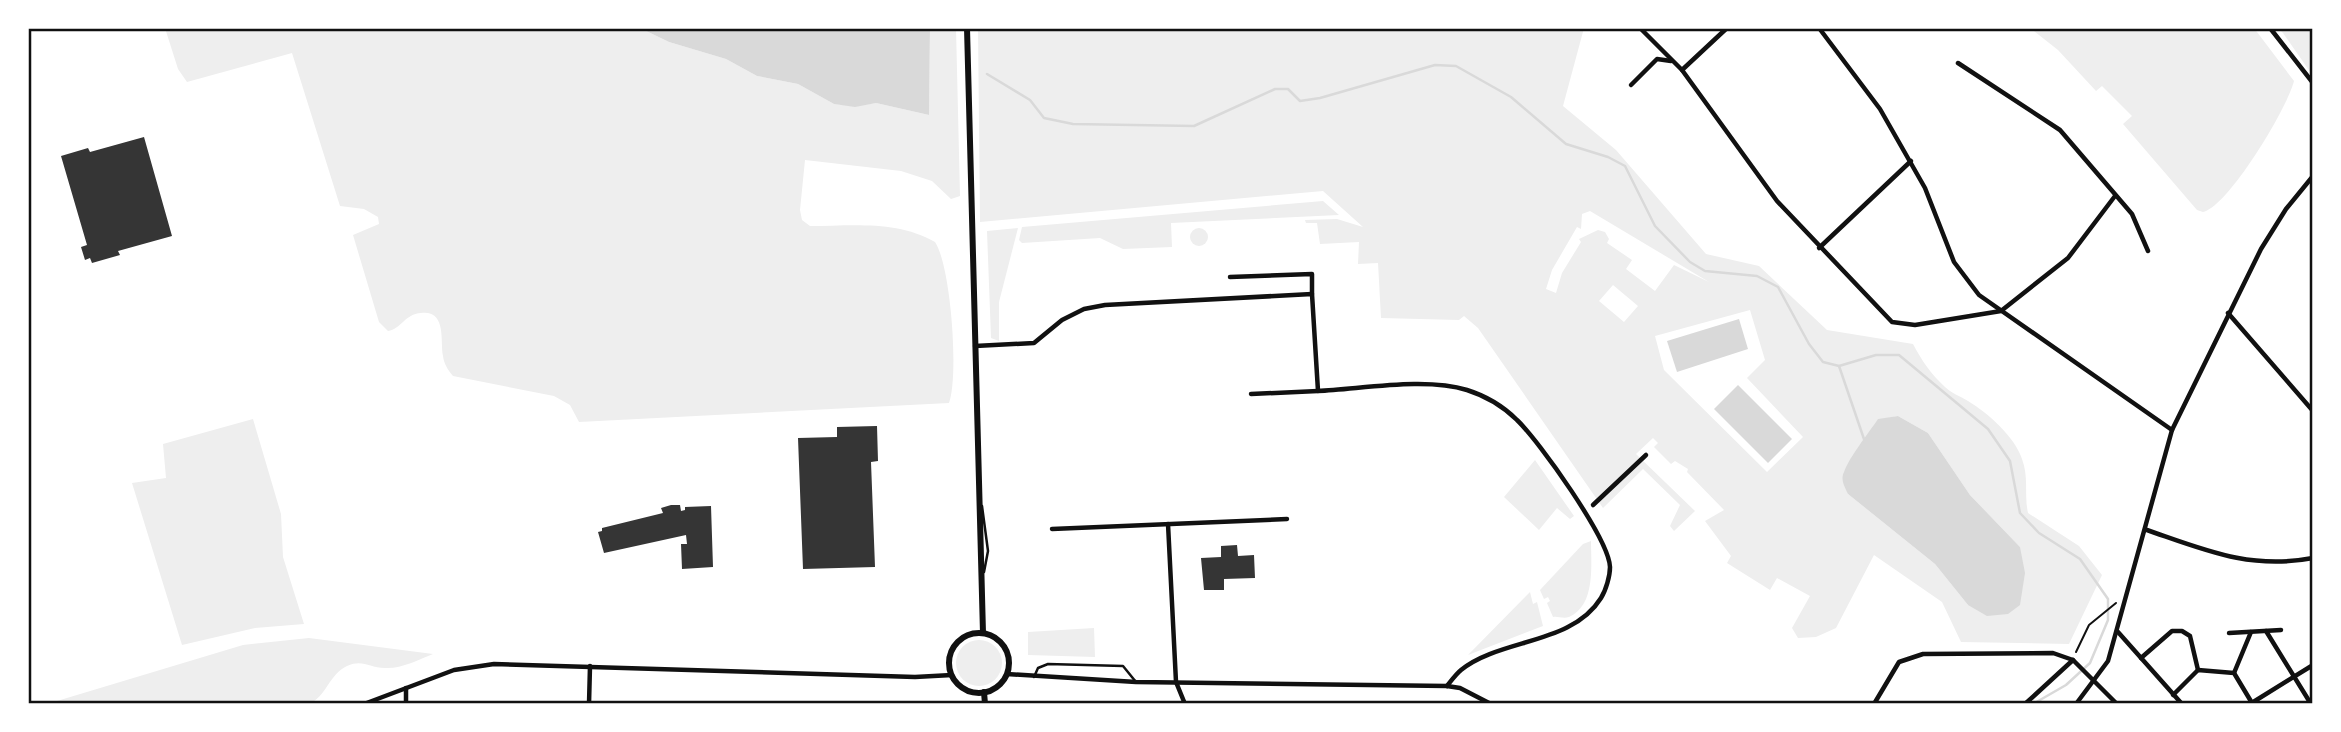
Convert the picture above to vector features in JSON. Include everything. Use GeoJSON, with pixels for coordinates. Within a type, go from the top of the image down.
{"type":"FeatureCollection","features":[{"type":"Feature","properties":{"kind":"street"},"geometry":{"type":"LineString","coordinates":[[967,28],[983,633]]}},
{"type":"Feature","properties":{"kind":"street"},"geometry":{"type":"LineString","coordinates":[[1640,28],[1682,70],[1777,201],[1892,322],[1915,325],[2001,310],[2068,258],[2115,196]]}},
{"type":"Feature","properties":{"kind":"street"},"geometry":{"type":"LineString","coordinates":[[1682,70],[1727,28]]}},
{"type":"Feature","properties":{"kind":"street"},"geometry":{"type":"LineString","coordinates":[[1819,28],[1880,108],[1911,161],[1954,262],[1979,295],[2172,430]]}},
{"type":"Feature","properties":{"kind":"street"},"geometry":{"type":"LineString","coordinates":[[2270,28],[2313,83]]}},
{"type":"Feature","properties":{"kind":"street"},"geometry":{"type":"LineString","coordinates":[[1631,85],[1657,59],[1663,57],[1673,61]]}},
{"type":"Feature","properties":{"kind":"street"},"geometry":{"type":"LineString","coordinates":[[1958,63],[2060,131],[2133,214],[2148,251]]}},
{"type":"Feature","properties":{"kind":"street"},"geometry":{"type":"LineString","coordinates":[[1819,248],[1911,161]]}},
{"type":"Feature","properties":{"kind":"street"},"geometry":{"type":"LineString","coordinates":[[2076,704],[2108,661],[2129,579],[2147,530],[2172,430],[2261,249],[2286,209],[2313,176]]}},
{"type":"Feature","properties":{"kind":"street"},"geometry":{"type":"LineString","coordinates":[[1230,277],[1312,274],[1318,391]]}},
{"type":"Feature","properties":{"kind":"street"},"geometry":{"type":"LineString","coordinates":[[975,346],[1034,343],[1062,320],[1084,309],[1105,305],[1312,294]]}},
{"type":"Feature","properties":{"kind":"street"},"geometry":{"type":"LineString","coordinates":[[2228,313],[2313,411]]}},
{"type":"Feature","properties":{"kind":"street"},"geometry":{"type":"LineString","coordinates":[[1251,394],[1427,386],[1465,389],[1485,397],[1518,420],[1594,527],[1605,548],[1610,566],[1602,597],[1588,613],[1573,625],[1461,670],[1447,686]]}},
{"type":"Feature","properties":{"kind":"street"},"geometry":{"type":"LineString","coordinates":[[1593,505],[1646,456]]}},
{"type":"Feature","properties":{"kind":"street"},"geometry":{"type":"LineString","coordinates":[[1052,529],[1287,519]]}},
{"type":"Feature","properties":{"kind":"street"},"geometry":{"type":"LineString","coordinates":[[1168,524],[1175,682],[1185,704]]}},
{"type":"Feature","properties":{"kind":"street"},"geometry":{"type":"LineString","coordinates":[[2147,530],[2236,560],[2263,563],[2313,558]]}},
{"type":"Feature","properties":{"kind":"street"},"geometry":{"type":"LineString","coordinates":[[2230,633],[2281,630]]}},
{"type":"Feature","properties":{"kind":"street"},"geometry":{"type":"LineString","coordinates":[[2117,631],[2182,704]]}},
{"type":"Feature","properties":{"kind":"street"},"geometry":{"type":"LineString","coordinates":[[2141,658],[2172,631],[2182,631],[2190,636],[2198,670]]}},
{"type":"Feature","properties":{"kind":"street"},"geometry":{"type":"LineString","coordinates":[[2266,631],[2311,704]]}},
{"type":"Feature","properties":{"kind":"street"},"geometry":{"type":"LineString","coordinates":[[2234,673],[2251,632]]}},
{"type":"Feature","properties":{"kind":"street"},"geometry":{"type":"LineString","coordinates":[[983,633],[996,638],[1005,647],[1009,660],[1007,674],[998,686],[984,692],[963,688],[952,675],[950,661],[954,646],[965,636],[983,633]]}},
{"type":"Feature","properties":{"kind":"street"},"geometry":{"type":"LineString","coordinates":[[1874,704],[1899,662],[1923,654],[2053,653],[2073,660],[2117,704]]}},
{"type":"Feature","properties":{"kind":"street"},"geometry":{"type":"LineString","coordinates":[[2025,704],[2073,660]]}},
{"type":"Feature","properties":{"kind":"street"},"geometry":{"type":"LineString","coordinates":[[364,704],[476,665],[590,666],[915,677],[952,675]]}},
{"type":"Feature","properties":{"kind":"street"},"geometry":{"type":"LineString","coordinates":[[2234,673],[2251,703],[2313,665]]}},
{"type":"Feature","properties":{"kind":"street"},"geometry":{"type":"LineString","coordinates":[[589,704],[590,666]]}},
{"type":"Feature","properties":{"kind":"street"},"geometry":{"type":"LineString","coordinates":[[2173,695],[2198,670],[2234,673]]}},
{"type":"Feature","properties":{"kind":"street"},"geometry":{"type":"LineString","coordinates":[[1007,674],[1136,682],[1447,686],[1460,688],[1491,704]]}},
{"type":"Feature","properties":{"kind":"street"},"geometry":{"type":"LineString","coordinates":[[406,688],[406,704]]}},
{"type":"Feature","properties":{"kind":"street"},"geometry":{"type":"LineString","coordinates":[[984,692],[985,704]]}},
{"type":"Feature","properties":{"kind":"lane"},"geometry":{"type":"LineString","coordinates":[[1034,677],[1038,668],[1048,664],[1123,666],[1136,682]]}},
{"type":"Feature","properties":{"kind":"path"},"geometry":{"type":"LineString","coordinates":[[2073,660],[2093,621],[2112,608]]}},
{"type":"Feature","properties":{"kind":"shaded area"},"geometry":{"type":"Polygon","coordinates":[[[165,28],[640,28],[669,42],[726,59],[757,76],[798,84],[834,104],[855,106],[876,103],[929,115],[930,28],[956,28],[960,196],[951,199],[932,181],[901,171],[805,160],[800,210],[802,220],[810,226],[890,227],[935,242],[945,273],[952,321],[953,370],[949,403],[579,422],[570,405],[554,396],[453,376],[444,362],[441,328],[435,316],[429,313],[416,314],[388,331],[379,322],[353,235],[379,224],[378,217],[364,209],[340,206],[292,53],[187,82],[178,69],[165,28]]]}},
{"type":"Feature","properties":{"kind":"shaded area"},"geometry":{"type":"Polygon","coordinates":[[[640,28],[930,28],[929,115],[876,103],[855,107],[834,104],[798,84],[757,76],[726,59],[669,42],[640,28]]]}},
{"type":"Feature","properties":{"kind":"shaded area"},"geometry":{"type":"Polygon","coordinates":[[[978,28],[1584,28],[1563,106],[1616,150],[1706,254],[1759,266],[1827,330],[1913,344],[1940,382],[1984,412],[2013,442],[2024,466],[2028,513],[2079,546],[2102,575],[2069,644],[1961,642],[1942,602],[1874,555],[1836,628],[1816,637],[1798,638],[1792,628],[1810,596],[1777,578],[1770,590],[1727,563],[1731,556],[1705,521],[1724,510],[1687,472],[1688,469],[1675,461],[1671,464],[1654,447],[1658,443],[1653,438],[1636,454],[1695,511],[1674,531],[1670,526],[1680,505],[1643,469],[1603,508],[1478,328],[1464,316],[1459,320],[1381,318],[1378,263],[1358,264],[1359,242],[1320,244],[1317,223],[1306,223],[1305,220],[1337,219],[1363,227],[1323,191],[980,222],[978,28]],[[1590,211],[1582,214],[1581,229],[1577,227],[1552,270],[1546,289],[1556,293],[1562,273],[1581,242],[1579,239],[1598,230],[1605,232],[1609,239],[1607,243],[1632,260],[1626,269],[1655,291],[1674,265],[1709,282],[1590,211]],[[1613,285],[1599,301],[1624,322],[1638,306],[1613,285]],[[1750,310],[1655,336],[1664,370],[1767,472],[1803,437],[1747,378],[1765,360],[1750,310]],[[1898,416],[1878,420],[1844,472],[1848,494],[1935,564],[1968,605],[2020,547],[1970,495],[1928,433],[1898,416]]]}},
{"type":"Feature","properties":{"kind":"shaded area"},"geometry":{"type":"Polygon","coordinates":[[[2030,28],[2254,28],[2294,81],[2269,133],[2241,176],[2214,206],[2203,212],[2197,210],[2123,124],[2132,116],[2102,86],[2096,91],[2058,50],[2030,28]]]}},
{"type":"Feature","properties":{"kind":"shaded area"},"geometry":{"type":"Polygon","coordinates":[[[2278,28],[2313,28],[2313,76],[2283,33],[2278,28]]]}},
{"type":"Feature","properties":{"kind":"shaded area"},"geometry":{"type":"Polygon","coordinates":[[[1323,201],[1339,215],[1171,223],[1172,247],[1123,249],[1100,238],[1022,243],[1019,240],[1022,227],[1323,201]]]}},
{"type":"Feature","properties":{"kind":"shaded area"},"geometry":{"type":"Polygon","coordinates":[[[1018,228],[999,302],[999,341],[991,338],[987,231],[1018,228]]]}},
{"type":"Feature","properties":{"kind":"shaded area"},"geometry":{"type":"Polygon","coordinates":[[[1199,228],[1205,231],[1208,237],[1205,243],[1199,246],[1193,243],[1190,237],[1193,231],[1199,228]]]}},
{"type":"Feature","properties":{"kind":"shaded area"},"geometry":{"type":"Polygon","coordinates":[[[1739,319],[1748,349],[1677,372],[1667,341],[1739,319]]]}},
{"type":"Feature","properties":{"kind":"shaded area"},"geometry":{"type":"Polygon","coordinates":[[[1738,385],[1792,439],[1768,463],[1714,409],[1738,385]]]}},
{"type":"Feature","properties":{"kind":"shaded area"},"geometry":{"type":"Polygon","coordinates":[[[1898,416],[1928,433],[1970,495],[2020,547],[2025,573],[2020,605],[2008,614],[1987,616],[1968,605],[1935,564],[1848,494],[1843,475],[1855,452],[1878,419],[1898,416]]]}},
{"type":"Feature","properties":{"kind":"shaded area"},"geometry":{"type":"Polygon","coordinates":[[[253,419],[281,514],[283,557],[304,624],[255,628],[182,645],[132,483],[166,478],[163,444],[253,419]]]}},
{"type":"Feature","properties":{"kind":"shaded area"},"geometry":{"type":"Polygon","coordinates":[[[1535,460],[1574,516],[1570,519],[1557,508],[1539,530],[1504,497],[1535,460]]]}},
{"type":"Feature","properties":{"kind":"shaded area"},"geometry":{"type":"Polygon","coordinates":[[[1591,541],[1590,583],[1584,603],[1569,617],[1553,617],[1547,603],[1550,601],[1548,597],[1544,599],[1540,590],[1583,544],[1591,541]]]}},
{"type":"Feature","properties":{"kind":"shaded area"},"geometry":{"type":"Polygon","coordinates":[[[1530,592],[1533,604],[1537,602],[1543,626],[1468,655],[1530,592]]]}},
{"type":"Feature","properties":{"kind":"shaded area"},"geometry":{"type":"Polygon","coordinates":[[[1094,628],[1095,657],[1028,655],[1028,632],[1094,628]]]}},
{"type":"Feature","properties":{"kind":"shaded area"},"geometry":{"type":"Polygon","coordinates":[[[309,638],[433,654],[391,668],[357,663],[347,666],[336,674],[319,697],[308,704],[47,704],[243,645],[309,638]]]}},
{"type":"Feature","properties":{"kind":"shaded area"},"geometry":{"type":"Polygon","coordinates":[[[979,640],[995,647],[1002,663],[995,679],[979,686],[963,679],[956,663],[963,647],[979,640]]]}},
{"type":"Feature","properties":{"kind":"building"},"geometry":{"type":"Polygon","coordinates":[[[144,137],[172,236],[118,251],[120,255],[92,263],[90,258],[85,260],[81,247],[87,245],[61,156],[88,148],[90,152],[144,137]]]}},
{"type":"Feature","properties":{"kind":"building"},"geometry":{"type":"Polygon","coordinates":[[[877,426],[878,461],[871,462],[875,567],[803,569],[798,438],[837,437],[837,427],[877,426]]]}},
{"type":"Feature","properties":{"kind":"building"},"geometry":{"type":"Polygon","coordinates":[[[680,505],[681,511],[685,510],[685,507],[711,506],[713,567],[682,569],[681,544],[687,544],[686,535],[604,553],[598,532],[602,531],[602,528],[663,513],[661,508],[680,505]]]}},
{"type":"Feature","properties":{"kind":"building"},"geometry":{"type":"Polygon","coordinates":[[[1237,545],[1238,556],[1254,555],[1255,578],[1224,579],[1224,590],[1204,590],[1201,558],[1221,557],[1221,546],[1237,545]]]}},
{"type":"Feature","properties":{"kind":"waterway"},"geometry":{"type":"LineString","coordinates":[[987,74],[1030,100],[1044,118],[1073,124],[1194,126],[1275,89],[1288,89],[1300,101],[1320,98],[1435,65],[1456,66],[1511,97],[1566,144],[1608,157],[1625,166],[1655,226],[1690,262],[1705,271],[1757,276],[1778,287],[1809,344],[1823,362],[1839,366],[1876,355],[1899,355],[1988,429],[2010,461],[2020,513],[2039,533],[2080,559],[2108,599],[2108,620],[2090,663],[2066,685],[2033,704]]}},
{"type":"Feature","properties":{"kind":"waterway"},"geometry":{"type":"LineString","coordinates":[[1839,366],[1865,442]]}}]}
